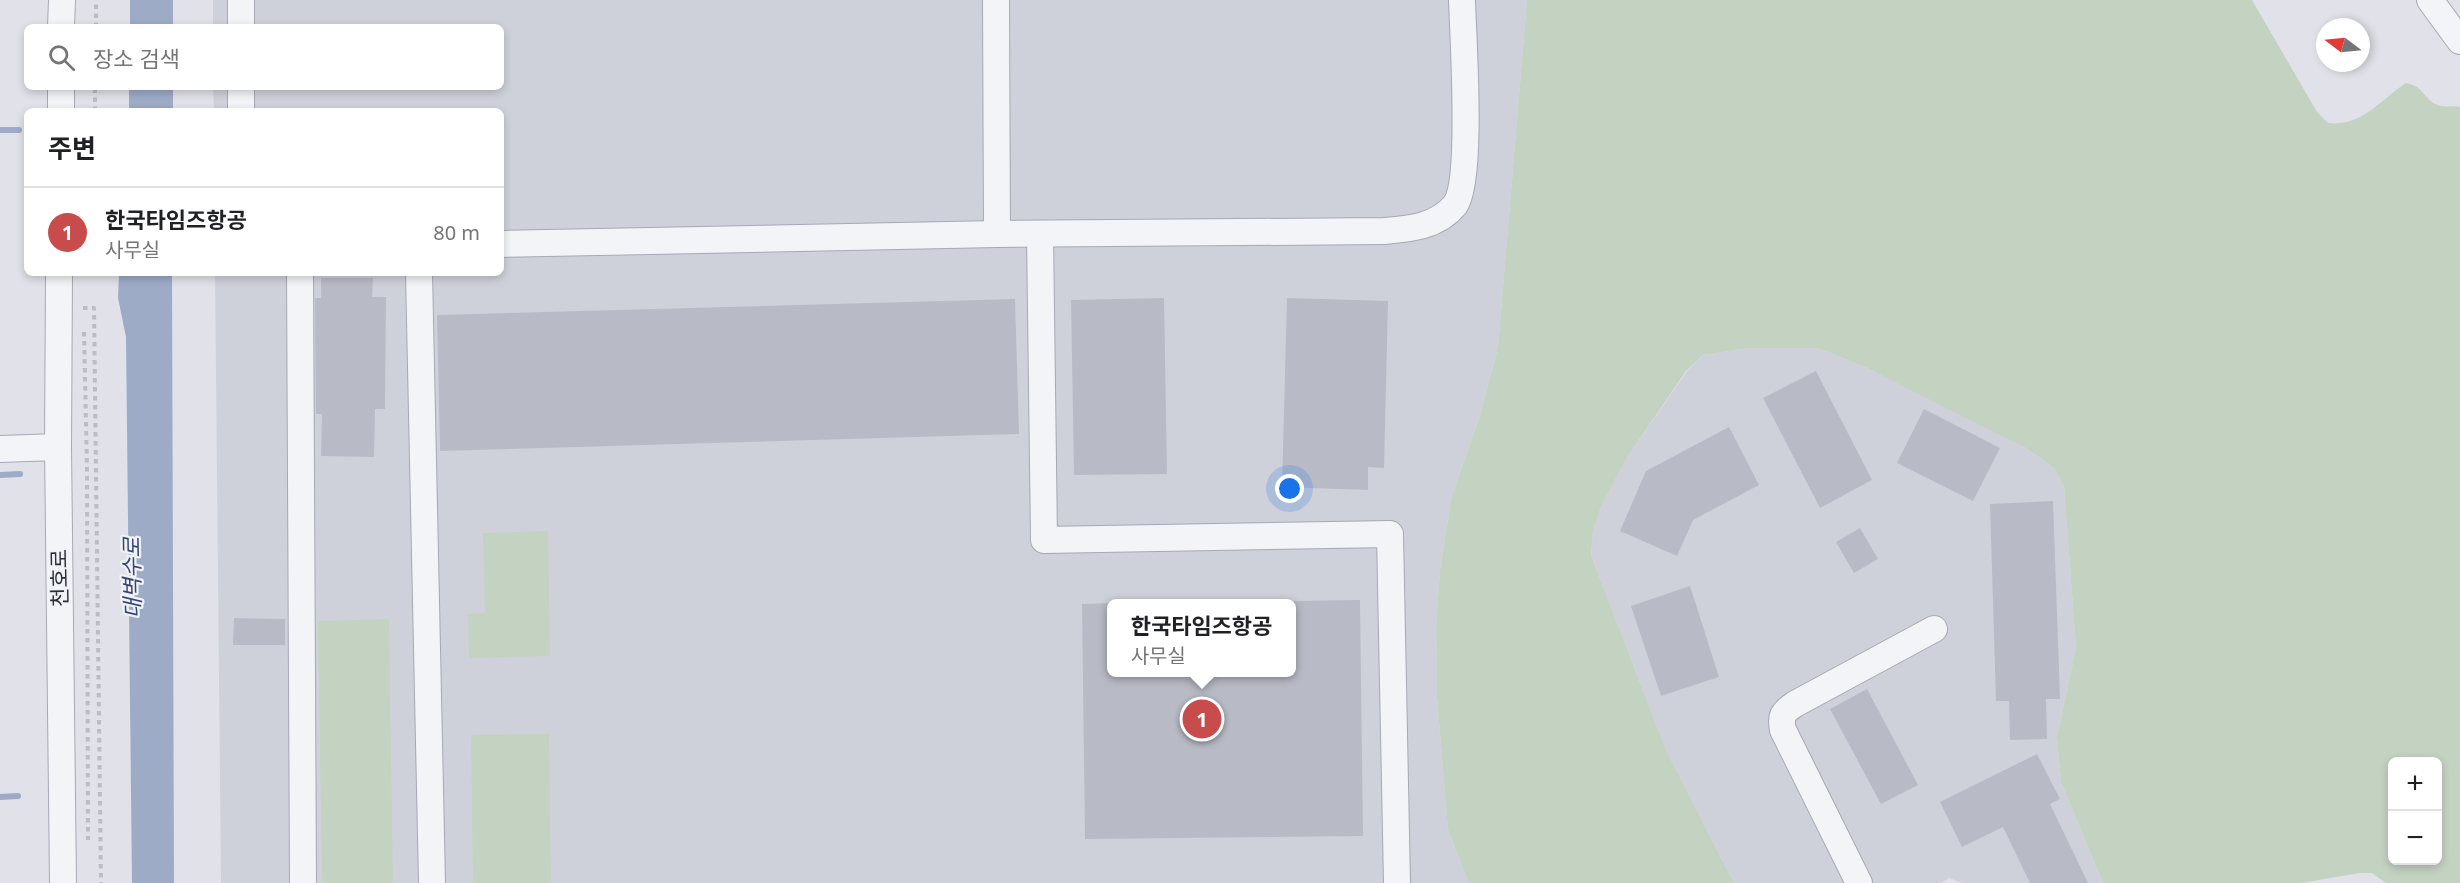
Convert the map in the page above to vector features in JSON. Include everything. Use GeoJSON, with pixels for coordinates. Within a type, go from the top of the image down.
{"type":"FeatureCollection","features":[{"type":"Feature","properties":{"kind":"street"},"geometry":{"type":"LineString","coordinates":[[61,24],[62,0]]}},
{"type":"Feature","properties":{"kind":"street"},"geometry":{"type":"LineString","coordinates":[[241,0],[241,24]]}},
{"type":"Feature","properties":{"kind":"street"},"geometry":{"type":"LineString","coordinates":[[996,0],[997,234]]}},
{"type":"Feature","properties":{"kind":"street"},"geometry":{"type":"LineString","coordinates":[[504,244],[997,234],[1384,231],[1427,225],[1455,205],[1461,192],[1465,141],[1462,0]]}},
{"type":"Feature","properties":{"kind":"street"},"geometry":{"type":"LineString","coordinates":[[2430,0],[2460,40]]}},
{"type":"Feature","properties":{"kind":"street"},"geometry":{"type":"LineString","coordinates":[[61,90],[61,108]]}},
{"type":"Feature","properties":{"kind":"street"},"geometry":{"type":"LineString","coordinates":[[241,90],[241,108]]}},
{"type":"Feature","properties":{"kind":"street"},"geometry":{"type":"LineString","coordinates":[[1040,234],[1044,540],[1390,534],[1397,883]]}},
{"type":"Feature","properties":{"kind":"street","name":"천호로"},"geometry":{"type":"LineString","coordinates":[[59,276],[58,447],[63,883]]}},
{"type":"Feature","properties":{"kind":"street"},"geometry":{"type":"LineString","coordinates":[[300,276],[303,883]]}},
{"type":"Feature","properties":{"kind":"street"},"geometry":{"type":"LineString","coordinates":[[419,276],[432,883]]}},
{"type":"Feature","properties":{"kind":"street"},"geometry":{"type":"LineString","coordinates":[[0,449],[58,447]]}},
{"type":"Feature","properties":{"kind":"street"},"geometry":{"type":"LineString","coordinates":[[1859,883],[1784,730],[1781,719],[1785,711],[1795,704],[1934,629]]}},
{"type":"Feature","properties":{"kind":"path"},"geometry":{"type":"LineString","coordinates":[[96,0],[96,24]]}},
{"type":"Feature","properties":{"kind":"path"},"geometry":{"type":"LineString","coordinates":[[95,90],[95,108]]}},
{"type":"Feature","properties":{"kind":"path"},"geometry":{"type":"LineString","coordinates":[[83,297],[84,320]]}},
{"type":"Feature","properties":{"kind":"path"},"geometry":{"type":"LineString","coordinates":[[83,308],[94,308],[101,883]]}},
{"type":"Feature","properties":{"kind":"path"},"geometry":{"type":"LineString","coordinates":[[84,331],[87,468],[88,847]]}},
{"type":"Feature","properties":{"kind":"shaded area"},"geometry":{"type":"Polygon","coordinates":[[[213,0],[1527,0],[1498,347],[1480,416],[1452,495],[1440,570],[1436,628],[1437,698],[1448,830],[1469,883],[221,883],[215,276],[504,276],[504,108],[214,108],[213,90],[504,90],[504,24],[213,24],[213,0]]]}},
{"type":"Feature","properties":{"kind":"shaded area"},"geometry":{"type":"Polygon","coordinates":[[[1750,348],[1818,348],[1867,368],[1951,409],[2024,447],[2054,468],[2064,486],[2076,648],[2057,737],[2061,782],[2103,883],[1962,883],[1949,878],[1941,883],[1734,883],[1666,750],[1591,555],[1593,532],[1601,507],[1626,459],[1687,371],[1703,355],[1750,348]]]}},
{"type":"Feature","properties":{"kind":"green space"},"geometry":{"type":"Polygon","coordinates":[[[1527,0],[2252,0],[2317,112],[2328,123],[2351,121],[2361,117],[2406,83],[2419,88],[2435,104],[2460,107],[2460,883],[2386,883],[2372,873],[2360,873],[2301,883],[2103,883],[2061,782],[2057,737],[2076,648],[2064,486],[2054,468],[2024,447],[1867,368],[1818,348],[1750,348],[1703,355],[1686,371],[1626,459],[1601,507],[1593,532],[1591,555],[1666,750],[1734,883],[1469,883],[1448,830],[1437,698],[1436,628],[1440,570],[1452,495],[1480,416],[1498,347],[1527,0]]]}},
{"type":"Feature","properties":{"kind":"green space"},"geometry":{"type":"Polygon","coordinates":[[[548,531],[550,656],[469,658],[468,614],[485,613],[483,533],[548,531]]]}},
{"type":"Feature","properties":{"kind":"green space"},"geometry":{"type":"Polygon","coordinates":[[[389,619],[393,883],[322,883],[318,621],[389,619]]]}},
{"type":"Feature","properties":{"kind":"green space"},"geometry":{"type":"Polygon","coordinates":[[[549,734],[551,883],[473,883],[471,735],[549,734]]]}},
{"type":"Feature","properties":{"kind":"water"},"geometry":{"type":"Polygon","coordinates":[[[130,0],[173,0],[173,24],[130,24],[130,0]]]}},
{"type":"Feature","properties":{"kind":"water"},"geometry":{"type":"Polygon","coordinates":[[[129,90],[173,90],[173,108],[129,108],[129,90]]]}},
{"type":"Feature","properties":{"kind":"water","name":"대벽수로"},"geometry":{"type":"Polygon","coordinates":[[[119,276],[172,276],[174,883],[132,883],[126,337],[118,298],[119,276]]]}},
{"type":"Feature","properties":{"kind":"building"},"geometry":{"type":"Polygon","coordinates":[[[321,278],[373,278],[372,297],[386,297],[385,409],[375,409],[374,457],[321,456],[322,414],[316,414],[315,298],[321,298],[321,278]]]}},
{"type":"Feature","properties":{"kind":"building"},"geometry":{"type":"Polygon","coordinates":[[[1164,298],[1167,474],[1074,475],[1071,300],[1164,298]]]}},
{"type":"Feature","properties":{"kind":"building"},"geometry":{"type":"Polygon","coordinates":[[[1287,298],[1388,301],[1384,468],[1368,467],[1368,490],[1282,487],[1287,298]]]}},
{"type":"Feature","properties":{"kind":"building"},"geometry":{"type":"Polygon","coordinates":[[[1015,299],[1019,434],[440,451],[437,315],[1015,299]]]}},
{"type":"Feature","properties":{"kind":"building"},"geometry":{"type":"Polygon","coordinates":[[[1816,371],[1872,480],[1820,508],[1763,398],[1816,371]]]}},
{"type":"Feature","properties":{"kind":"building"},"geometry":{"type":"Polygon","coordinates":[[[1924,409],[2000,448],[1973,501],[1897,463],[1924,409]]]}},
{"type":"Feature","properties":{"kind":"building"},"geometry":{"type":"Polygon","coordinates":[[[1729,427],[1759,485],[1693,520],[1677,556],[1620,531],[1646,471],[1729,427]]]}},
{"type":"Feature","properties":{"kind":"building"},"geometry":{"type":"Polygon","coordinates":[[[2053,501],[2060,699],[2046,699],[2047,739],[2010,740],[2009,701],[1996,701],[1990,504],[2053,501]]]}},
{"type":"Feature","properties":{"kind":"building"},"geometry":{"type":"Polygon","coordinates":[[[1860,528],[1878,559],[1854,573],[1836,542],[1860,528]]]}},
{"type":"Feature","properties":{"kind":"building"},"geometry":{"type":"Polygon","coordinates":[[[1690,586],[1719,677],[1661,696],[1631,606],[1690,586]]]}},
{"type":"Feature","properties":{"kind":"building"},"geometry":{"type":"Polygon","coordinates":[[[1360,600],[1363,836],[1085,839],[1082,604],[1107,603],[1107,677],[1296,677],[1296,601],[1360,600]]]}},
{"type":"Feature","properties":{"kind":"building"},"geometry":{"type":"Polygon","coordinates":[[[234,618],[285,619],[285,645],[233,645],[234,618]]]}},
{"type":"Feature","properties":{"kind":"building"},"geometry":{"type":"Polygon","coordinates":[[[1867,689],[1918,785],[1881,804],[1830,709],[1867,689]]]}},
{"type":"Feature","properties":{"kind":"building"},"geometry":{"type":"Polygon","coordinates":[[[2037,754],[2060,799],[2050,804],[2088,883],[2030,883],[2003,827],[1962,847],[1940,802],[2037,754]]]}},
{"type":"Feature","properties":{"kind":"waterway"},"geometry":{"type":"LineString","coordinates":[[0,130],[19,130]]}},
{"type":"Feature","properties":{"kind":"waterway"},"geometry":{"type":"LineString","coordinates":[[0,475],[20,474]]}},
{"type":"Feature","properties":{"kind":"waterway"},"geometry":{"type":"LineString","coordinates":[[0,797],[18,796]]}},
{"type":"Feature","properties":{"kind":"place","name":"한국타임즈항공"},"geometry":{"type":"Point","coordinates":[1202,719]}}]}
